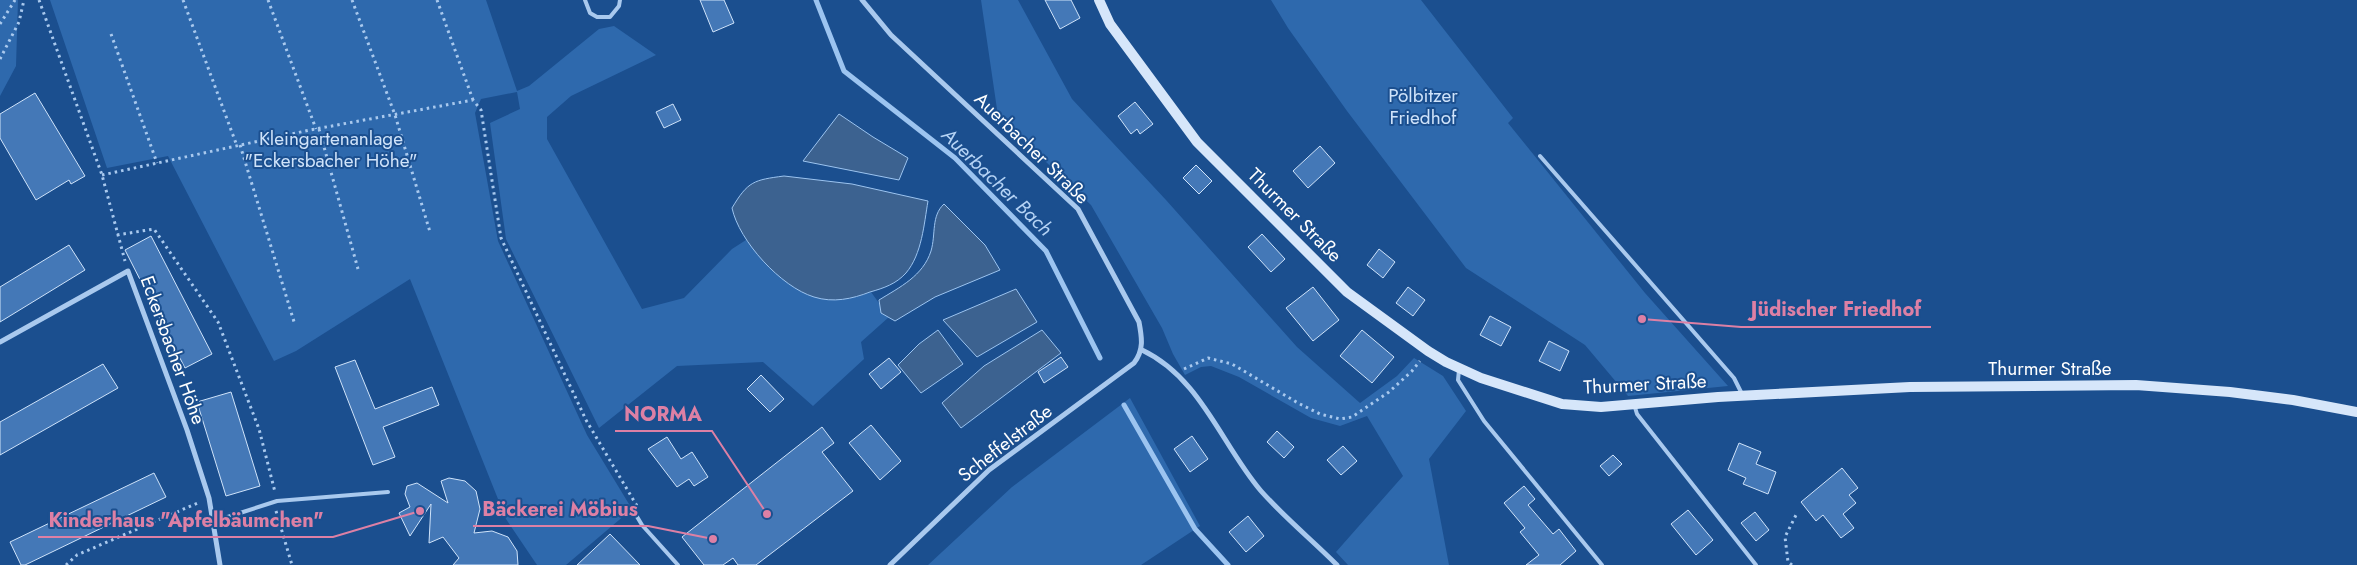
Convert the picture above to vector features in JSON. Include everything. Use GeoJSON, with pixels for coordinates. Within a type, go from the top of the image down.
{"type":"FeatureCollection","features":[{"type":"Feature","properties":{"kind":"street","name":"Auerbacher Straße"},"geometry":{"type":"LineString","coordinates":[[862,0],[891,35],[1078,209],[1139,322],[1142,350]]}},
{"type":"Feature","properties":{"kind":"street","name":"Thurmer Straße"},"geometry":{"type":"LineString","coordinates":[[1099,0],[1110,24],[1197,142],[1347,292],[1428,350],[1459,368],[1482,378],[1562,404],[1601,407],[1743,396],[1910,387],[2136,385],[2230,392],[2293,400],[2357,412]]}},
{"type":"Feature","properties":{"kind":"street","name":"Eckersbacher Höhe"},"geometry":{"type":"LineString","coordinates":[[0,342],[128,271],[187,430],[209,498],[220,565]]}},
{"type":"Feature","properties":{"kind":"street"},"geometry":{"type":"LineString","coordinates":[[1142,350],[1159,360],[1175,373],[1204,407],[1260,490],[1338,565]]}},
{"type":"Feature","properties":{"kind":"street","name":"Scheffelstraße"},"geometry":{"type":"LineString","coordinates":[[890,565],[989,470],[1134,363],[1142,350]]}},
{"type":"Feature","properties":{"kind":"lane"},"geometry":{"type":"LineString","coordinates":[[585,0],[590,13],[597,17],[610,17],[619,6],[620,0]]}},
{"type":"Feature","properties":{"kind":"lane"},"geometry":{"type":"LineString","coordinates":[[1540,156],[1734,378],[1743,396]]}},
{"type":"Feature","properties":{"kind":"lane"},"geometry":{"type":"LineString","coordinates":[[1459,368],[1458,380],[1484,421],[1602,565]]}},
{"type":"Feature","properties":{"kind":"lane"},"geometry":{"type":"LineString","coordinates":[[1634,404],[1637,414],[1756,565]]}},
{"type":"Feature","properties":{"kind":"lane"},"geometry":{"type":"LineString","coordinates":[[212,522],[277,501],[388,492]]}},
{"type":"Feature","properties":{"kind":"lane"},"geometry":{"type":"LineString","coordinates":[[636,515],[642,525],[678,565]]}},
{"type":"Feature","properties":{"kind":"path"},"geometry":{"type":"LineString","coordinates":[[0,24],[15,0]]}},
{"type":"Feature","properties":{"kind":"path"},"geometry":{"type":"LineString","coordinates":[[0,60],[19,22],[24,0]]}},
{"type":"Feature","properties":{"kind":"path"},"geometry":{"type":"LineString","coordinates":[[39,0],[102,175],[128,271]]}},
{"type":"Feature","properties":{"kind":"path"},"geometry":{"type":"LineString","coordinates":[[183,0],[238,146],[295,325]]}},
{"type":"Feature","properties":{"kind":"path"},"geometry":{"type":"LineString","coordinates":[[268,0],[317,129],[358,269]]}},
{"type":"Feature","properties":{"kind":"path"},"geometry":{"type":"LineString","coordinates":[[352,0],[395,115],[430,232]]}},
{"type":"Feature","properties":{"kind":"path"},"geometry":{"type":"LineString","coordinates":[[437,0],[474,100],[481,110],[501,238],[586,420],[637,505],[636,515]]}},
{"type":"Feature","properties":{"kind":"path"},"geometry":{"type":"LineString","coordinates":[[111,34],[157,163]]}},
{"type":"Feature","properties":{"kind":"path"},"geometry":{"type":"LineString","coordinates":[[102,175],[317,129],[474,100]]}},
{"type":"Feature","properties":{"kind":"path"},"geometry":{"type":"LineString","coordinates":[[117,235],[154,229],[218,322],[259,429],[277,501],[275,513],[292,565]]}},
{"type":"Feature","properties":{"kind":"path"},"geometry":{"type":"LineString","coordinates":[[1175,373],[1208,358],[1232,364],[1298,404],[1320,414],[1340,419],[1352,417],[1389,392],[1412,371],[1428,350]]}},
{"type":"Feature","properties":{"kind":"path"},"geometry":{"type":"LineString","coordinates":[[66,565],[76,555],[209,498]]}},
{"type":"Feature","properties":{"kind":"path"},"geometry":{"type":"LineString","coordinates":[[1792,565],[1788,562],[1786,537],[1796,515]]}},
{"type":"Feature","properties":{"kind":"green space"},"geometry":{"type":"Polygon","coordinates":[[[0,0],[18,0],[16,66],[0,96],[0,0]]]}},
{"type":"Feature","properties":{"kind":"green space","name":"Kleingartenanlage \"Eckersbacher Höhe\""},"geometry":{"type":"Polygon","coordinates":[[[50,0],[486,0],[517,91],[529,86],[599,29],[614,26],[656,55],[571,96],[547,117],[547,139],[642,309],[684,298],[732,249],[746,240],[770,268],[857,297],[871,292],[889,317],[861,342],[864,359],[813,406],[763,362],[677,366],[599,428],[506,239],[490,123],[520,109],[517,92],[481,99],[475,113],[498,241],[587,435],[632,509],[566,565],[537,565],[506,519],[410,279],[296,351],[274,361],[168,156],[107,168],[50,0]]]}},
{"type":"Feature","properties":{"kind":"green space"},"geometry":{"type":"Polygon","coordinates":[[[981,0],[1018,0],[1072,99],[1166,200],[1297,347],[1360,403],[1397,376],[1414,358],[1443,376],[1466,411],[1429,459],[1449,565],[1348,565],[1336,552],[1403,476],[1367,416],[1340,426],[1311,418],[1239,377],[1211,366],[1201,367],[1185,375],[1173,354],[1162,328],[1091,205],[998,116],[981,0]]]}},
{"type":"Feature","properties":{"kind":"green space","name":"Pölbitzer Friedhof"},"geometry":{"type":"Polygon","coordinates":[[[1271,0],[1421,0],[1513,118],[1508,123],[1645,293],[1728,386],[1628,396],[1585,345],[1466,268],[1347,111],[1288,28],[1271,0]]]}},
{"type":"Feature","properties":{"kind":"green space"},"geometry":{"type":"Polygon","coordinates":[[[1130,398],[1200,526],[1141,565],[928,565],[1012,487],[1130,398]]]}},
{"type":"Feature","properties":{"kind":"shaded area"},"geometry":{"type":"Polygon","coordinates":[[[839,114],[908,158],[899,180],[803,161],[839,114]]]}},
{"type":"Feature","properties":{"kind":"shaded area"},"geometry":{"type":"Polygon","coordinates":[[[784,176],[852,184],[928,201],[919,248],[906,273],[894,283],[885,287],[856,297],[842,299],[821,299],[801,292],[788,284],[752,248],[736,221],[732,208],[743,192],[753,183],[784,176]]]}},
{"type":"Feature","properties":{"kind":"shaded area"},"geometry":{"type":"Polygon","coordinates":[[[944,204],[985,245],[1000,270],[935,297],[895,321],[881,313],[879,300],[910,280],[927,260],[931,251],[935,220],[944,204]]]}},
{"type":"Feature","properties":{"kind":"shaded area"},"geometry":{"type":"Polygon","coordinates":[[[1016,289],[1037,322],[977,357],[943,320],[1016,289]]]}},
{"type":"Feature","properties":{"kind":"shaded area"},"geometry":{"type":"Polygon","coordinates":[[[938,330],[963,364],[921,393],[898,365],[919,344],[938,330]]]}},
{"type":"Feature","properties":{"kind":"shaded area"},"geometry":{"type":"Polygon","coordinates":[[[1042,330],[1061,353],[961,428],[942,403],[984,366],[1042,330]]]}},
{"type":"Feature","properties":{"kind":"building"},"geometry":{"type":"Polygon","coordinates":[[[700,0],[724,0],[734,23],[713,32],[700,0]]]}},
{"type":"Feature","properties":{"kind":"building"},"geometry":{"type":"Polygon","coordinates":[[[1045,0],[1071,0],[1080,18],[1060,29],[1045,0]]]}},
{"type":"Feature","properties":{"kind":"building"},"geometry":{"type":"Polygon","coordinates":[[[35,93],[85,176],[71,184],[69,180],[36,200],[0,138],[0,114],[35,93]]]}},
{"type":"Feature","properties":{"kind":"building"},"geometry":{"type":"Polygon","coordinates":[[[1135,102],[1153,124],[1140,134],[1137,129],[1131,134],[1118,116],[1135,102]]]}},
{"type":"Feature","properties":{"kind":"building"},"geometry":{"type":"Polygon","coordinates":[[[673,104],[681,120],[664,128],[656,112],[673,104]]]}},
{"type":"Feature","properties":{"kind":"building"},"geometry":{"type":"Polygon","coordinates":[[[1320,146],[1335,163],[1308,188],[1293,171],[1320,146]]]}},
{"type":"Feature","properties":{"kind":"building"},"geometry":{"type":"Polygon","coordinates":[[[1196,165],[1212,181],[1199,194],[1183,178],[1196,165]]]}},
{"type":"Feature","properties":{"kind":"building"},"geometry":{"type":"Polygon","coordinates":[[[1262,234],[1285,259],[1271,272],[1248,247],[1262,234]]]}},
{"type":"Feature","properties":{"kind":"building"},"geometry":{"type":"Polygon","coordinates":[[[151,236],[212,354],[185,368],[125,250],[151,236]]]}},
{"type":"Feature","properties":{"kind":"building"},"geometry":{"type":"Polygon","coordinates":[[[69,245],[85,270],[0,322],[0,287],[69,245]]]}},
{"type":"Feature","properties":{"kind":"building"},"geometry":{"type":"Polygon","coordinates":[[[1379,249],[1395,262],[1383,278],[1367,265],[1379,249]]]}},
{"type":"Feature","properties":{"kind":"building"},"geometry":{"type":"Polygon","coordinates":[[[1313,287],[1339,320],[1313,341],[1286,308],[1313,287]]]}},
{"type":"Feature","properties":{"kind":"building"},"geometry":{"type":"Polygon","coordinates":[[[1408,287],[1425,300],[1413,316],[1396,303],[1408,287]]]}},
{"type":"Feature","properties":{"kind":"building"},"geometry":{"type":"Polygon","coordinates":[[[1490,316],[1511,327],[1501,346],[1480,335],[1490,316]]]}},
{"type":"Feature","properties":{"kind":"building"},"geometry":{"type":"Polygon","coordinates":[[[1362,330],[1394,357],[1372,383],[1340,356],[1362,330]]]}},
{"type":"Feature","properties":{"kind":"building"},"geometry":{"type":"Polygon","coordinates":[[[1549,341],[1569,351],[1560,371],[1539,361],[1549,341]]]}},
{"type":"Feature","properties":{"kind":"building"},"geometry":{"type":"Polygon","coordinates":[[[1061,357],[1068,367],[1044,383],[1038,372],[1061,357]]]}},
{"type":"Feature","properties":{"kind":"building"},"geometry":{"type":"Polygon","coordinates":[[[889,358],[901,372],[881,389],[869,374],[889,358]]]}},
{"type":"Feature","properties":{"kind":"building"},"geometry":{"type":"Polygon","coordinates":[[[355,360],[375,409],[432,387],[439,405],[383,427],[395,457],[373,465],[335,367],[355,360]]]}},
{"type":"Feature","properties":{"kind":"building"},"geometry":{"type":"Polygon","coordinates":[[[103,364],[118,388],[0,455],[0,422],[103,364]]]}},
{"type":"Feature","properties":{"kind":"building"},"geometry":{"type":"Polygon","coordinates":[[[761,375],[784,399],[770,412],[747,389],[761,375]]]}},
{"type":"Feature","properties":{"kind":"building"},"geometry":{"type":"Polygon","coordinates":[[[231,392],[260,486],[226,496],[197,402],[231,392]]]}},
{"type":"Feature","properties":{"kind":"building"},"geometry":{"type":"Polygon","coordinates":[[[871,425],[901,461],[880,480],[849,443],[871,425]]]}},
{"type":"Feature","properties":{"kind":"building"},"geometry":{"type":"Polygon","coordinates":[[[822,427],[834,443],[822,452],[853,491],[756,565],[738,565],[733,558],[723,565],[704,565],[682,537],[822,427]]]}},
{"type":"Feature","properties":{"kind":"building"},"geometry":{"type":"Polygon","coordinates":[[[1277,431],[1294,447],[1284,458],[1267,442],[1277,431]]]}},
{"type":"Feature","properties":{"kind":"building"},"geometry":{"type":"Polygon","coordinates":[[[1192,436],[1208,459],[1190,472],[1174,449],[1192,436]]]}},
{"type":"Feature","properties":{"kind":"building"},"geometry":{"type":"Polygon","coordinates":[[[667,437],[681,459],[692,452],[708,477],[694,486],[689,479],[677,487],[648,449],[667,437]]]}},
{"type":"Feature","properties":{"kind":"building"},"geometry":{"type":"Polygon","coordinates":[[[1739,443],[1761,452],[1756,464],[1776,472],[1768,494],[1743,484],[1746,478],[1728,470],[1739,443]]]}},
{"type":"Feature","properties":{"kind":"building"},"geometry":{"type":"Polygon","coordinates":[[[1343,446],[1357,461],[1341,475],[1327,460],[1343,446]]]}},
{"type":"Feature","properties":{"kind":"building"},"geometry":{"type":"Polygon","coordinates":[[[1613,455],[1622,464],[1609,476],[1600,466],[1613,455]]]}},
{"type":"Feature","properties":{"kind":"building"},"geometry":{"type":"Polygon","coordinates":[[[1842,468],[1858,488],[1849,495],[1856,503],[1843,514],[1854,528],[1841,538],[1823,515],[1816,521],[1801,502],[1842,468]]]}},
{"type":"Feature","properties":{"kind":"building"},"geometry":{"type":"Polygon","coordinates":[[[154,473],[166,497],[25,565],[21,565],[10,542],[154,473]]]}},
{"type":"Feature","properties":{"kind":"building"},"geometry":{"type":"Polygon","coordinates":[[[449,478],[465,481],[476,491],[480,509],[474,533],[492,531],[508,537],[517,551],[518,565],[453,565],[459,558],[443,537],[429,543],[431,504],[410,536],[399,513],[410,507],[405,494],[407,486],[417,483],[448,503],[441,481],[449,478]]]}},
{"type":"Feature","properties":{"kind":"building"},"geometry":{"type":"Polygon","coordinates":[[[1524,486],[1535,499],[1528,505],[1553,534],[1559,529],[1576,551],[1560,565],[1526,565],[1539,555],[1520,532],[1525,528],[1504,503],[1524,486]]]}},
{"type":"Feature","properties":{"kind":"building"},"geometry":{"type":"Polygon","coordinates":[[[1688,510],[1713,540],[1696,555],[1671,524],[1688,510]]]}},
{"type":"Feature","properties":{"kind":"building"},"geometry":{"type":"Polygon","coordinates":[[[1755,512],[1769,530],[1756,541],[1741,523],[1755,512]]]}},
{"type":"Feature","properties":{"kind":"building"},"geometry":{"type":"Polygon","coordinates":[[[1248,516],[1264,536],[1246,552],[1229,532],[1248,516]]]}},
{"type":"Feature","properties":{"kind":"building"},"geometry":{"type":"Polygon","coordinates":[[[610,534],[640,565],[577,565],[610,534]]]}},
{"type":"Feature","properties":{"kind":"waterway","name":"Auerbacher Bach"},"geometry":{"type":"LineString","coordinates":[[816,0],[844,71],[955,158],[1046,251],[1100,358]]}},
{"type":"Feature","properties":{"kind":"waterway","name":"Auerbacher Bach"},"geometry":{"type":"LineString","coordinates":[[1124,405],[1195,529],[1228,565]]}},
{"type":"Feature","properties":{"kind":"place","name":"Jüdischer Friedhof"},"geometry":{"type":"Point","coordinates":[1642,319]}},
{"type":"Feature","properties":{"kind":"place","name":"Kinderhaus \"Apfelbäumchen\""},"geometry":{"type":"Point","coordinates":[420,511]}},
{"type":"Feature","properties":{"kind":"place","name":"NORMA"},"geometry":{"type":"Point","coordinates":[767,514]}},
{"type":"Feature","properties":{"kind":"place","name":"Bäckerei Möbius"},"geometry":{"type":"Point","coordinates":[713,539]}}]}
